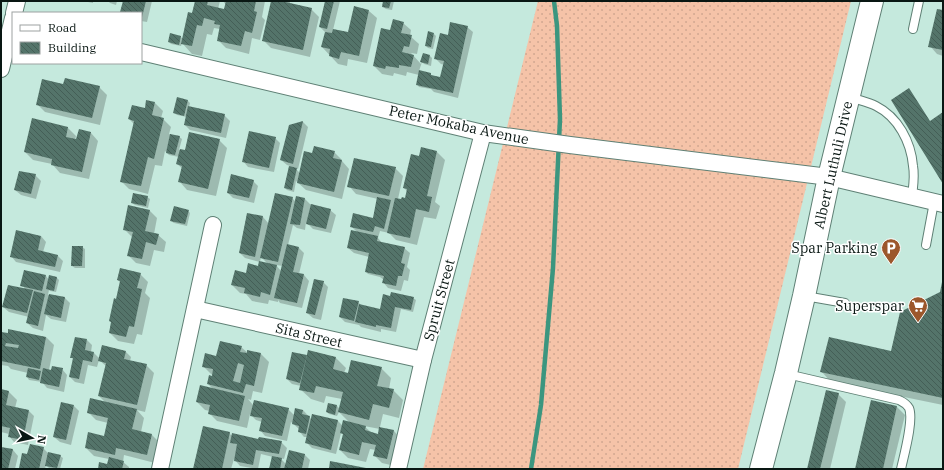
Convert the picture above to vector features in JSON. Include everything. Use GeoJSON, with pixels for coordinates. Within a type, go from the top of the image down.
{"type":"FeatureCollection","features":[{"type":"Feature","properties":{"kind":"main road","name":"Albert Luthuli Drive"},"geometry":{"type":"LineString","coordinates":[[761,469],[786,373],[829,177],[872,1]]}},
{"type":"Feature","properties":{"kind":"street"},"geometry":{"type":"LineString","coordinates":[[13,12],[17,1]]}},
{"type":"Feature","properties":{"kind":"street"},"geometry":{"type":"LineString","coordinates":[[1,70],[11,18]]}},
{"type":"Feature","properties":{"kind":"street","name":"Peter Mokaba Avenue"},"geometry":{"type":"LineString","coordinates":[[142,52],[483,133],[829,177],[938,203]]}},
{"type":"Feature","properties":{"kind":"street","name":"Spruit Street"},"geometry":{"type":"LineString","coordinates":[[398,469],[423,360],[483,133]]}},
{"type":"Feature","properties":{"kind":"street"},"geometry":{"type":"LineString","coordinates":[[160,469],[213,225]]}},
{"type":"Feature","properties":{"kind":"street","name":"Sita Street"},"geometry":{"type":"LineString","coordinates":[[195,309],[423,360]]}},
{"type":"Feature","properties":{"kind":"lane"},"geometry":{"type":"LineString","coordinates":[[913,29],[918,1]]}},
{"type":"Feature","properties":{"kind":"lane"},"geometry":{"type":"LineString","coordinates":[[849,97],[875,105],[887,112],[901,130],[909,146],[914,166],[912,197]]}},
{"type":"Feature","properties":{"kind":"lane"},"geometry":{"type":"LineString","coordinates":[[926,245],[938,203]]}},
{"type":"Feature","properties":{"kind":"lane"},"geometry":{"type":"LineString","coordinates":[[804,296],[845,303]]}},
{"type":"Feature","properties":{"kind":"lane"},"geometry":{"type":"LineString","coordinates":[[786,373],[899,400],[905,403],[910,412],[910,422],[900,469]]}},
{"type":"Feature","properties":{"kind":"shaded area"},"geometry":{"type":"Polygon","coordinates":[[[538,1],[851,1],[738,469],[423,469],[538,1]]]}},
{"type":"Feature","properties":{"kind":"building"},"geometry":{"type":"Polygon","coordinates":[[[123,1],[146,1],[142,17],[142,12],[120,12],[123,1]]]}},
{"type":"Feature","properties":{"kind":"building"},"geometry":{"type":"Polygon","coordinates":[[[195,1],[208,1],[207,5],[224,9],[226,1],[256,1],[254,11],[257,12],[252,33],[245,31],[241,46],[217,41],[220,25],[214,24],[215,21],[204,18],[202,26],[197,25],[192,46],[181,44],[188,12],[192,13],[195,1]]]}},
{"type":"Feature","properties":{"kind":"building"},"geometry":{"type":"Polygon","coordinates":[[[271,1],[281,1],[312,8],[303,50],[262,41],[271,1]]]}},
{"type":"Feature","properties":{"kind":"building"},"geometry":{"type":"Polygon","coordinates":[[[325,1],[334,1],[327,29],[319,27],[325,1]]]}},
{"type":"Feature","properties":{"kind":"building"},"geometry":{"type":"Polygon","coordinates":[[[383,1],[391,1],[389,8],[382,7],[383,1]]]}},
{"type":"Feature","properties":{"kind":"building"},"geometry":{"type":"Polygon","coordinates":[[[354,6],[369,10],[359,56],[341,52],[339,59],[329,56],[330,49],[321,47],[325,32],[332,33],[333,29],[348,32],[354,6]]]}},
{"type":"Feature","properties":{"kind":"building"},"geometry":{"type":"Polygon","coordinates":[[[937,9],[943,10],[943,50],[928,47],[937,9]]]}},
{"type":"Feature","properties":{"kind":"building"},"geometry":{"type":"Polygon","coordinates":[[[393,19],[404,22],[401,33],[412,35],[409,47],[404,46],[402,52],[414,55],[411,67],[399,65],[399,68],[386,66],[385,69],[373,66],[381,28],[390,30],[393,19]]]}},
{"type":"Feature","properties":{"kind":"building"},"geometry":{"type":"Polygon","coordinates":[[[450,22],[468,26],[453,93],[416,85],[419,70],[440,77],[444,61],[434,59],[440,33],[448,35],[450,22]]]}},
{"type":"Feature","properties":{"kind":"building"},"geometry":{"type":"Polygon","coordinates":[[[428,31],[434,33],[431,47],[425,46],[428,31]]]}},
{"type":"Feature","properties":{"kind":"building"},"geometry":{"type":"Polygon","coordinates":[[[170,33],[181,36],[179,45],[168,42],[170,33]]]}},
{"type":"Feature","properties":{"kind":"building"},"geometry":{"type":"Polygon","coordinates":[[[423,53],[430,55],[428,64],[420,62],[423,53]]]}},
{"type":"Feature","properties":{"kind":"building"},"geometry":{"type":"Polygon","coordinates":[[[65,78],[100,86],[92,118],[36,105],[42,79],[63,84],[65,78]]]}},
{"type":"Feature","properties":{"kind":"building"},"geometry":{"type":"Polygon","coordinates":[[[909,88],[930,121],[943,112],[943,184],[891,100],[909,88]]]}},
{"type":"Feature","properties":{"kind":"building"},"geometry":{"type":"Polygon","coordinates":[[[177,97],[188,100],[184,116],[173,113],[177,97]]]}},
{"type":"Feature","properties":{"kind":"building"},"geometry":{"type":"Polygon","coordinates":[[[146,100],[155,102],[152,115],[164,118],[154,159],[148,157],[141,186],[120,182],[134,121],[128,119],[132,105],[145,108],[146,100]]]}},
{"type":"Feature","properties":{"kind":"building"},"geometry":{"type":"Polygon","coordinates":[[[188,106],[225,114],[221,133],[184,125],[188,106]]]}},
{"type":"Feature","properties":{"kind":"building"},"geometry":{"type":"Polygon","coordinates":[[[32,118],[68,127],[66,137],[76,139],[79,129],[91,132],[82,172],[51,165],[52,159],[24,152],[32,118]]]}},
{"type":"Feature","properties":{"kind":"building"},"geometry":{"type":"Polygon","coordinates":[[[303,121],[293,164],[280,160],[289,125],[303,121]]]}},
{"type":"Feature","properties":{"kind":"building"},"geometry":{"type":"Polygon","coordinates":[[[249,131],[276,137],[269,168],[242,162],[249,131]]]}},
{"type":"Feature","properties":{"kind":"building"},"geometry":{"type":"Polygon","coordinates":[[[189,132],[220,139],[208,189],[178,182],[182,166],[176,164],[180,149],[185,150],[189,132]]]}},
{"type":"Feature","properties":{"kind":"building"},"geometry":{"type":"Polygon","coordinates":[[[170,134],[180,136],[175,155],[166,153],[170,134]]]}},
{"type":"Feature","properties":{"kind":"building"},"geometry":{"type":"Polygon","coordinates":[[[314,146],[335,151],[333,158],[342,160],[334,192],[297,183],[304,151],[312,153],[314,146]]]}},
{"type":"Feature","properties":{"kind":"building"},"geometry":{"type":"Polygon","coordinates":[[[421,147],[437,151],[427,196],[432,197],[429,212],[416,209],[410,238],[387,233],[395,198],[405,198],[407,189],[403,188],[411,154],[419,156],[421,147]]]}},
{"type":"Feature","properties":{"kind":"building"},"geometry":{"type":"Polygon","coordinates":[[[354,158],[396,167],[389,196],[347,187],[354,158]]]}},
{"type":"Feature","properties":{"kind":"building"},"geometry":{"type":"Polygon","coordinates":[[[289,166],[297,168],[292,190],[284,188],[289,166]]]}},
{"type":"Feature","properties":{"kind":"building"},"geometry":{"type":"Polygon","coordinates":[[[19,171],[36,174],[31,194],[14,190],[19,171]]]}},
{"type":"Feature","properties":{"kind":"building"},"geometry":{"type":"Polygon","coordinates":[[[231,174],[254,180],[249,198],[227,193],[231,174]]]}},
{"type":"Feature","properties":{"kind":"building"},"geometry":{"type":"Polygon","coordinates":[[[133,193],[148,196],[146,206],[131,203],[133,193]]]}},
{"type":"Feature","properties":{"kind":"building"},"geometry":{"type":"Polygon","coordinates":[[[275,193],[293,197],[278,262],[260,258],[275,193]]]}},
{"type":"Feature","properties":{"kind":"building"},"geometry":{"type":"Polygon","coordinates":[[[296,196],[305,198],[300,225],[290,224],[296,196]]]}},
{"type":"Feature","properties":{"kind":"building"},"geometry":{"type":"Polygon","coordinates":[[[377,197],[391,200],[384,229],[375,226],[373,232],[350,227],[353,213],[373,218],[377,197]]]}},
{"type":"Feature","properties":{"kind":"building"},"geometry":{"type":"Polygon","coordinates":[[[311,204],[331,209],[326,229],[306,224],[311,204]]]}},
{"type":"Feature","properties":{"kind":"building"},"geometry":{"type":"Polygon","coordinates":[[[128,205],[150,210],[145,231],[159,234],[156,245],[146,242],[142,259],[127,256],[133,232],[123,230],[128,205]]]}},
{"type":"Feature","properties":{"kind":"building"},"geometry":{"type":"Polygon","coordinates":[[[174,206],[189,210],[185,224],[170,221],[174,206]]]}},
{"type":"Feature","properties":{"kind":"building"},"geometry":{"type":"Polygon","coordinates":[[[247,213],[263,216],[255,257],[239,253],[247,213]]]}},
{"type":"Feature","properties":{"kind":"building"},"geometry":{"type":"Polygon","coordinates":[[[16,230],[41,236],[38,250],[58,255],[55,267],[10,257],[16,230]]]}},
{"type":"Feature","properties":{"kind":"building"},"geometry":{"type":"Polygon","coordinates":[[[351,230],[378,236],[377,241],[405,247],[401,263],[405,264],[402,276],[398,276],[396,286],[382,283],[384,276],[365,272],[369,253],[347,248],[351,230]]]}},
{"type":"Feature","properties":{"kind":"building"},"geometry":{"type":"Polygon","coordinates":[[[287,244],[299,247],[293,272],[304,274],[297,303],[274,298],[287,244]]]}},
{"type":"Feature","properties":{"kind":"building"},"geometry":{"type":"Polygon","coordinates":[[[72,246],[83,246],[82,266],[71,266],[72,246]]]}},
{"type":"Feature","properties":{"kind":"building"},"geometry":{"type":"Polygon","coordinates":[[[259,261],[277,265],[270,295],[261,292],[260,297],[244,293],[245,288],[231,285],[235,270],[246,273],[248,263],[258,266],[259,261]]]}},
{"type":"Feature","properties":{"kind":"building"},"geometry":{"type":"Polygon","coordinates":[[[120,268],[141,273],[137,288],[142,289],[134,327],[129,326],[126,337],[109,333],[111,322],[109,321],[114,298],[116,299],[120,281],[117,280],[120,268]]]}},
{"type":"Feature","properties":{"kind":"building"},"geometry":{"type":"Polygon","coordinates":[[[24,270],[46,275],[42,291],[20,286],[24,270]]]}},
{"type":"Feature","properties":{"kind":"building"},"geometry":{"type":"Polygon","coordinates":[[[49,275],[57,277],[54,291],[46,289],[49,275]]]}},
{"type":"Feature","properties":{"kind":"building"},"geometry":{"type":"Polygon","coordinates":[[[314,279],[324,281],[315,315],[306,313],[314,279]]]}},
{"type":"Feature","properties":{"kind":"building"},"geometry":{"type":"Polygon","coordinates":[[[942,282],[943,398],[820,372],[829,337],[891,351],[900,312],[940,292],[942,282]]]}},
{"type":"Feature","properties":{"kind":"building"},"geometry":{"type":"Polygon","coordinates":[[[8,285],[33,290],[27,313],[2,307],[8,285]]]}},
{"type":"Feature","properties":{"kind":"building"},"geometry":{"type":"Polygon","coordinates":[[[34,291],[45,294],[38,326],[26,323],[34,291]]]}},
{"type":"Feature","properties":{"kind":"building"},"geometry":{"type":"Polygon","coordinates":[[[391,292],[414,297],[411,310],[395,307],[391,328],[376,325],[376,327],[355,322],[359,304],[380,309],[383,294],[390,296],[391,292]]]}},
{"type":"Feature","properties":{"kind":"building"},"geometry":{"type":"Polygon","coordinates":[[[49,294],[65,297],[61,318],[44,314],[49,294]]]}},
{"type":"Feature","properties":{"kind":"building"},"geometry":{"type":"Polygon","coordinates":[[[343,298],[359,301],[354,321],[339,317],[343,298]]]}},
{"type":"Feature","properties":{"kind":"building"},"geometry":{"type":"Polygon","coordinates":[[[8,329],[46,337],[40,369],[1,361],[1,332],[8,333],[8,329]],[[6,343],[5,346],[18,348],[19,345],[6,343]]]}},
{"type":"Feature","properties":{"kind":"building"},"geometry":{"type":"Polygon","coordinates":[[[75,337],[87,339],[85,350],[94,352],[92,362],[83,360],[79,379],[69,377],[73,358],[70,358],[75,337]]]}},
{"type":"Feature","properties":{"kind":"building"},"geometry":{"type":"Polygon","coordinates":[[[220,341],[242,346],[240,352],[247,353],[247,350],[261,353],[254,386],[246,384],[243,393],[207,384],[209,375],[212,376],[213,369],[202,367],[205,353],[216,356],[220,341]],[[238,363],[233,381],[240,383],[244,365],[238,363]]]}},
{"type":"Feature","properties":{"kind":"building"},"geometry":{"type":"Polygon","coordinates":[[[102,345],[126,351],[124,359],[147,364],[137,405],[98,396],[106,363],[98,361],[102,345]]]}},
{"type":"Feature","properties":{"kind":"building"},"geometry":{"type":"Polygon","coordinates":[[[308,350],[336,357],[333,369],[348,373],[351,360],[382,367],[377,386],[394,389],[389,408],[373,404],[369,420],[338,412],[343,392],[316,386],[314,393],[299,390],[308,350]]]}},
{"type":"Feature","properties":{"kind":"building"},"geometry":{"type":"Polygon","coordinates":[[[292,352],[307,355],[300,383],[286,379],[292,352]]]}},
{"type":"Feature","properties":{"kind":"building"},"geometry":{"type":"Polygon","coordinates":[[[52,366],[63,368],[59,387],[40,383],[43,368],[51,370],[52,366]]]}},
{"type":"Feature","properties":{"kind":"building"},"geometry":{"type":"Polygon","coordinates":[[[28,368],[41,371],[39,380],[26,377],[28,368]]]}},
{"type":"Feature","properties":{"kind":"building"},"geometry":{"type":"Polygon","coordinates":[[[200,385],[245,396],[239,421],[208,414],[210,405],[196,402],[200,385]]]}},
{"type":"Feature","properties":{"kind":"building"},"geometry":{"type":"Polygon","coordinates":[[[1,389],[9,391],[6,405],[29,410],[23,440],[8,437],[10,428],[1,426],[1,389]]]}},
{"type":"Feature","properties":{"kind":"building"},"geometry":{"type":"Polygon","coordinates":[[[826,390],[839,393],[820,469],[807,469],[826,390]]]}},
{"type":"Feature","properties":{"kind":"building"},"geometry":{"type":"Polygon","coordinates":[[[90,398],[137,409],[132,429],[152,434],[147,455],[116,448],[115,455],[85,448],[88,432],[104,436],[108,418],[87,413],[90,398]]]}},
{"type":"Feature","properties":{"kind":"building"},"geometry":{"type":"Polygon","coordinates":[[[254,400],[289,408],[282,436],[259,431],[262,418],[250,416],[254,400]]]}},
{"type":"Feature","properties":{"kind":"building"},"geometry":{"type":"Polygon","coordinates":[[[871,400],[897,406],[883,469],[855,469],[871,400]]]}},
{"type":"Feature","properties":{"kind":"building"},"geometry":{"type":"Polygon","coordinates":[[[61,402],[74,405],[66,440],[53,437],[61,402]]]}},
{"type":"Feature","properties":{"kind":"building"},"geometry":{"type":"Polygon","coordinates":[[[328,403],[337,405],[335,415],[326,412],[328,403]]]}},
{"type":"Feature","properties":{"kind":"building"},"geometry":{"type":"Polygon","coordinates":[[[295,408],[303,410],[302,414],[310,416],[306,434],[298,432],[299,426],[292,424],[295,408]]]}},
{"type":"Feature","properties":{"kind":"building"},"geometry":{"type":"Polygon","coordinates":[[[312,414],[338,420],[331,450],[305,443],[312,414]]]}},
{"type":"Feature","properties":{"kind":"building"},"geometry":{"type":"Polygon","coordinates":[[[343,420],[366,426],[365,430],[378,434],[379,427],[394,430],[387,459],[373,456],[376,445],[362,442],[359,455],[339,450],[343,434],[340,433],[343,420]]]}},
{"type":"Feature","properties":{"kind":"building"},"geometry":{"type":"Polygon","coordinates":[[[203,426],[230,432],[222,469],[193,469],[203,426]]]}},
{"type":"Feature","properties":{"kind":"building"},"geometry":{"type":"Polygon","coordinates":[[[232,433],[258,439],[259,437],[282,441],[279,454],[256,450],[253,465],[234,461],[237,444],[230,443],[232,433]]]}},
{"type":"Feature","properties":{"kind":"building"},"geometry":{"type":"Polygon","coordinates":[[[30,444],[44,447],[39,469],[19,468],[22,453],[27,454],[30,444]]]}},
{"type":"Feature","properties":{"kind":"building"},"geometry":{"type":"Polygon","coordinates":[[[1,447],[13,449],[8,469],[1,469],[1,447]]]}},
{"type":"Feature","properties":{"kind":"building"},"geometry":{"type":"Polygon","coordinates":[[[289,450],[305,454],[302,468],[305,469],[284,469],[289,450]]]}},
{"type":"Feature","properties":{"kind":"building"},"geometry":{"type":"Polygon","coordinates":[[[48,452],[61,455],[57,468],[45,466],[48,452]]]}},
{"type":"Feature","properties":{"kind":"building"},"geometry":{"type":"Polygon","coordinates":[[[272,456],[282,458],[280,469],[269,469],[272,456]]]}},
{"type":"Feature","properties":{"kind":"building"},"geometry":{"type":"Polygon","coordinates":[[[109,457],[124,461],[122,469],[98,469],[99,462],[107,464],[109,457]]]}},
{"type":"Feature","properties":{"kind":"building"},"geometry":{"type":"Polygon","coordinates":[[[330,461],[366,468],[366,469],[329,469],[330,461]]]}},
{"type":"Feature","properties":{"kind":"waterway"},"geometry":{"type":"LineString","coordinates":[[531,469],[541,405],[553,268],[560,119],[557,26],[554,1]]}},
{"type":"Feature","properties":{"kind":"place","name":"Spar Parking"},"geometry":{"type":"Point","coordinates":[891,265]}},
{"type":"Feature","properties":{"kind":"place","name":"Superspar"},"geometry":{"type":"Point","coordinates":[918,323]}}]}
